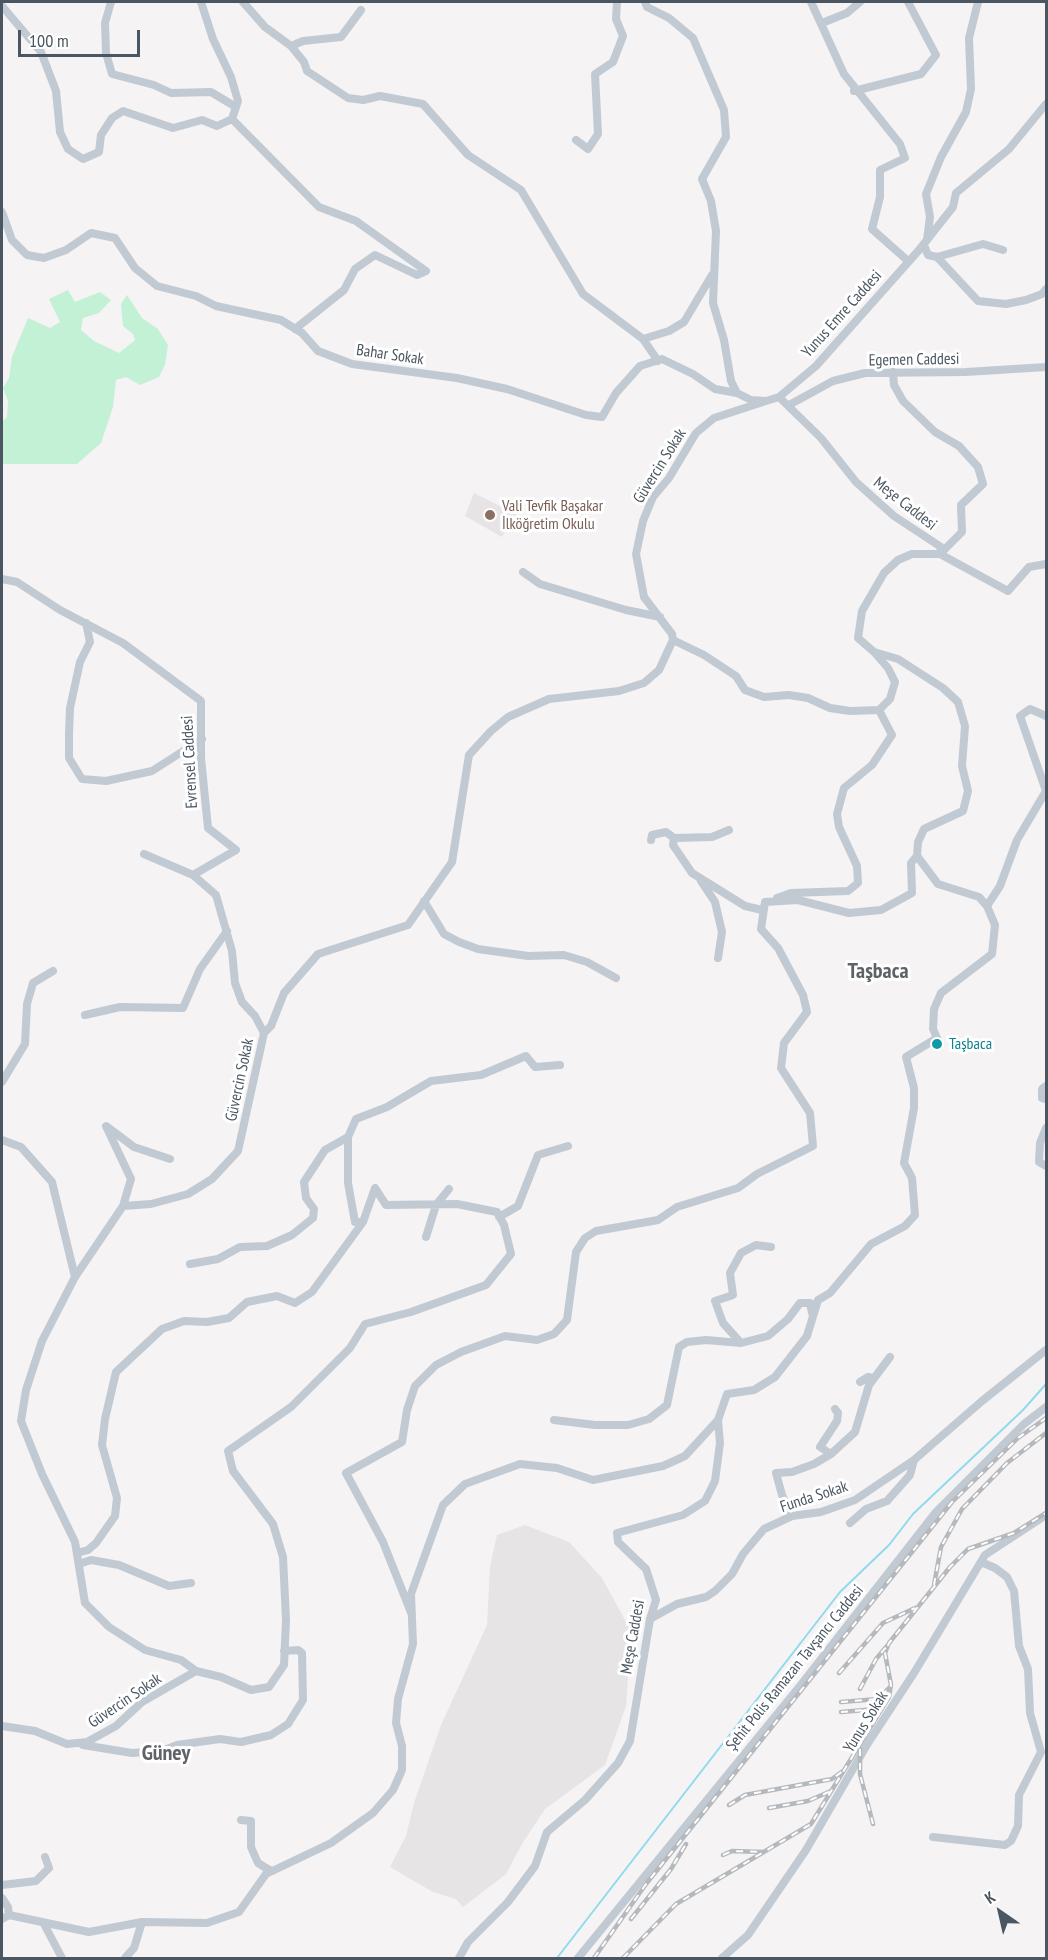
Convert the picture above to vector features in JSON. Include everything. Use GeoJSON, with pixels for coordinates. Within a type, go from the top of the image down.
{"type":"FeatureCollection","features":[{"type":"Feature","properties":{"kind":"street"},"geometry":{"type":"LineString","coordinates":[[111,2],[105,23],[106,53],[112,74],[154,85],[171,93],[211,92],[236,107]]}},
{"type":"Feature","properties":{"kind":"street"},"geometry":{"type":"LineString","coordinates":[[2,6],[41,52],[56,91],[60,132],[68,149],[83,159],[99,152],[101,135],[112,118],[123,111],[173,128],[202,120],[217,126],[232,119],[238,101],[231,77],[213,39],[202,2]]}},
{"type":"Feature","properties":{"kind":"street"},"geometry":{"type":"LineString","coordinates":[[243,2],[265,27],[291,46],[304,62],[307,71],[348,98],[363,100],[380,96],[423,104],[468,155],[520,190],[583,294],[643,339],[658,361],[662,359],[693,374],[715,389],[737,393],[751,400],[766,401]]}},
{"type":"Feature","properties":{"kind":"street"},"geometry":{"type":"LineString","coordinates":[[576,140],[588,149],[598,134],[595,74],[613,62],[623,36],[616,19],[617,2]]}},
{"type":"Feature","properties":{"kind":"street"},"geometry":{"type":"LineString","coordinates":[[645,2],[647,7],[669,18],[693,38],[723,110],[726,137],[702,179],[711,201],[716,231],[713,303],[724,340],[731,381],[737,393]]}},
{"type":"Feature","properties":{"kind":"street"},"geometry":{"type":"LineString","coordinates":[[811,2],[854,91],[870,105],[900,144],[905,158],[880,170],[880,197],[872,229],[908,261]]}},
{"type":"Feature","properties":{"kind":"street"},"geometry":{"type":"LineString","coordinates":[[822,22],[847,14],[860,2]]}},
{"type":"Feature","properties":{"kind":"street"},"geometry":{"type":"LineString","coordinates":[[854,91],[921,74],[936,55],[908,2]]}},
{"type":"Feature","properties":{"kind":"street"},"geometry":{"type":"LineString","coordinates":[[978,2],[969,38],[971,89],[966,112],[941,157],[926,194],[930,217],[926,242],[928,255],[937,257],[983,244],[1003,250]]}},
{"type":"Feature","properties":{"kind":"street"},"geometry":{"type":"LineString","coordinates":[[291,46],[303,41],[341,37],[361,10]]}},
{"type":"Feature","properties":{"kind":"street","name":"Yunus Emre Caddesi"},"geometry":{"type":"LineString","coordinates":[[766,401],[779,397],[816,366],[926,242],[953,207],[956,193],[1010,149],[1047,104]]}},
{"type":"Feature","properties":{"kind":"street"},"geometry":{"type":"LineString","coordinates":[[232,119],[319,207],[356,221],[426,271],[417,275],[375,255],[355,270],[344,290],[295,329]]}},
{"type":"Feature","properties":{"kind":"street","name":"Bahar Sokak"},"geometry":{"type":"LineString","coordinates":[[2,212],[12,240],[27,255],[44,258],[66,250],[91,232],[115,238],[135,268],[157,286],[196,296],[216,306],[281,320],[295,329],[318,351],[352,364],[457,378],[507,389],[586,415],[602,417],[616,393],[640,366],[658,361]]}},
{"type":"Feature","properties":{"kind":"street"},"geometry":{"type":"LineString","coordinates":[[937,257],[978,301],[1006,304],[1034,297],[1047,289]]}},
{"type":"Feature","properties":{"kind":"street"},"geometry":{"type":"LineString","coordinates":[[643,339],[669,331],[684,322],[713,273]]}},
{"type":"Feature","properties":{"kind":"street","name":"Egemen Caddesi"},"geometry":{"type":"LineString","coordinates":[[789,405],[833,381],[865,373],[966,372],[1047,367]]}},
{"type":"Feature","properties":{"kind":"street"},"geometry":{"type":"LineString","coordinates":[[893,372],[894,384],[903,401],[936,432],[959,446],[978,468],[983,484],[961,506],[962,532],[940,554],[1008,591],[1029,567],[1047,564]]}},
{"type":"Feature","properties":{"kind":"street","name":"Meşe Caddesi"},"geometry":{"type":"LineString","coordinates":[[779,397],[820,438],[856,482],[894,516],[941,547],[940,554],[912,554],[898,560],[884,573],[862,611],[858,638],[888,668],[895,682],[890,699],[879,710]]}},
{"type":"Feature","properties":{"kind":"street","name":"Güvercin Sokak"},"geometry":{"type":"LineString","coordinates":[[2,1726],[35,1731],[67,1744],[87,1742],[116,1726],[142,1702],[196,1671],[181,1660],[145,1650],[109,1627],[85,1603],[77,1553],[21,1421],[26,1390],[42,1341],[75,1277],[123,1206],[151,1204],[188,1194],[212,1179],[238,1150],[264,1033],[271,1026],[284,993],[318,954],[408,925],[452,862],[469,755],[491,731],[508,717],[549,699],[619,691],[644,683],[659,670],[673,640],[672,634],[660,616],[644,597],[636,554],[643,521],[653,497],[669,478],[696,434],[714,418],[766,401]]}},
{"type":"Feature","properties":{"kind":"street"},"geometry":{"type":"LineString","coordinates":[[523,572],[540,584],[626,610],[660,616]]}},
{"type":"Feature","properties":{"kind":"street","name":"Evrensel Caddesi"},"geometry":{"type":"LineString","coordinates":[[2,579],[17,582],[60,610],[123,643],[201,701],[201,758],[208,828],[236,850],[193,875]]}},
{"type":"Feature","properties":{"kind":"street"},"geometry":{"type":"LineString","coordinates":[[86,623],[90,642],[80,662],[70,708],[69,734],[69,758],[82,779],[106,781],[152,771],[202,740]]}},
{"type":"Feature","properties":{"kind":"street"},"geometry":{"type":"LineString","coordinates":[[673,640],[704,655],[736,676],[745,690],[764,697],[789,695],[808,698],[830,708],[850,711],[879,710],[892,735],[872,765],[844,788],[837,814],[839,828],[857,866],[858,883],[849,891],[791,894],[763,906]]}},
{"type":"Feature","properties":{"kind":"street"},"geometry":{"type":"LineString","coordinates":[[874,652],[898,659],[943,688],[958,702],[965,726],[962,766],[968,791],[963,811],[924,829],[918,842],[918,856],[938,884],[979,897],[987,906],[1000,886],[1017,840],[1046,791],[1020,716],[1030,709],[1047,716]]}},
{"type":"Feature","properties":{"kind":"street"},"geometry":{"type":"LineString","coordinates":[[651,840],[652,835],[666,832],[674,838],[712,837],[729,830]]}},
{"type":"Feature","properties":{"kind":"street"},"geometry":{"type":"LineString","coordinates":[[674,838],[673,845],[692,873],[746,906],[763,906],[798,900],[849,914],[881,910],[912,893],[911,863],[918,856]]}},
{"type":"Feature","properties":{"kind":"street"},"geometry":{"type":"LineString","coordinates":[[144,854],[193,875],[216,895],[232,951],[235,982],[242,1002],[255,1016],[264,1033]]}},
{"type":"Feature","properties":{"kind":"street"},"geometry":{"type":"LineString","coordinates":[[699,877],[715,902],[722,932],[718,958]]}},
{"type":"Feature","properties":{"kind":"street"},"geometry":{"type":"LineString","coordinates":[[424,901],[444,934],[459,942],[478,949],[528,956],[564,955],[587,962],[616,978]]}},
{"type":"Feature","properties":{"kind":"street"},"geometry":{"type":"LineString","coordinates":[[412,1615],[383,1542],[346,1473],[402,1442],[407,1410],[415,1386],[436,1365],[460,1352],[505,1336],[537,1340],[554,1334],[567,1320],[576,1252],[585,1238],[596,1231],[658,1220],[678,1207],[738,1188],[757,1174],[813,1146],[810,1113],[781,1068],[784,1043],[807,1012],[803,995],[778,948],[761,929],[763,906]]}},
{"type":"Feature","properties":{"kind":"street","name":"Meşe Caddesi"},"geometry":{"type":"LineString","coordinates":[[459,1959],[468,1942],[508,1902],[535,1866],[548,1832],[585,1800],[618,1763],[630,1741],[650,1619],[656,1600],[646,1569],[618,1542],[617,1533],[683,1515],[705,1501],[715,1481],[720,1443],[718,1420],[727,1394],[754,1390],[775,1377],[807,1336],[818,1300],[830,1293],[871,1244],[905,1226],[915,1215],[912,1178],[904,1163],[914,1108],[914,1088],[906,1058],[938,1038],[933,1029],[934,1009],[941,993],[992,954],[995,925],[987,906]]}},
{"type":"Feature","properties":{"kind":"street"},"geometry":{"type":"LineString","coordinates":[[85,1015],[120,1007],[183,1008],[200,969],[227,931]]}},
{"type":"Feature","properties":{"kind":"street"},"geometry":{"type":"LineString","coordinates":[[2,1082],[26,1044],[27,1004],[33,983],[53,970]]}},
{"type":"Feature","properties":{"kind":"street"},"geometry":{"type":"LineString","coordinates":[[363,1222],[355,1222],[350,1192],[348,1137],[356,1119],[387,1107],[431,1081],[481,1075],[525,1056],[535,1067],[560,1065]]}},
{"type":"Feature","properties":{"kind":"street"},"geometry":{"type":"LineString","coordinates":[[1047,1086],[1042,1089],[1042,1098],[1047,1099]]}},
{"type":"Feature","properties":{"kind":"street"},"geometry":{"type":"LineString","coordinates":[[123,1206],[131,1179],[106,1126],[134,1147],[170,1159]]}},
{"type":"Feature","properties":{"kind":"street"},"geometry":{"type":"LineString","coordinates":[[1047,1128],[1040,1143],[1039,1162],[1047,1166]]}},
{"type":"Feature","properties":{"kind":"street"},"geometry":{"type":"LineString","coordinates":[[190,1264],[218,1259],[240,1247],[267,1246],[292,1234],[313,1218],[314,1209],[306,1198],[304,1182],[325,1150],[348,1137]]}},
{"type":"Feature","properties":{"kind":"street"},"geometry":{"type":"LineString","coordinates":[[2,1140],[21,1147],[52,1182],[75,1277]]}},
{"type":"Feature","properties":{"kind":"street"},"geometry":{"type":"LineString","coordinates":[[500,1217],[518,1206],[538,1155],[568,1146]]}},
{"type":"Feature","properties":{"kind":"street"},"geometry":{"type":"LineString","coordinates":[[77,1553],[88,1550],[96,1543],[116,1516],[117,1498],[102,1444],[105,1419],[116,1372],[162,1329],[184,1321],[207,1322],[229,1317],[247,1302],[277,1296],[295,1303],[312,1292],[363,1222],[375,1188],[386,1205],[457,1204],[497,1212],[511,1254],[486,1285],[411,1312],[365,1324],[350,1348],[291,1407],[228,1451],[233,1471],[273,1524],[283,1557],[284,1665],[269,1687],[251,1690],[220,1677],[196,1671]]}},
{"type":"Feature","properties":{"kind":"street"},"geometry":{"type":"LineString","coordinates":[[426,1237],[436,1205],[449,1189]]}},
{"type":"Feature","properties":{"kind":"street"},"geometry":{"type":"LineString","coordinates":[[741,1343],[732,1336],[723,1323],[715,1301],[733,1295],[730,1273],[741,1253],[756,1245],[771,1247]]}},
{"type":"Feature","properties":{"kind":"street"},"geometry":{"type":"LineString","coordinates":[[554,1420],[595,1425],[628,1425],[649,1419],[667,1405],[679,1347],[687,1341],[741,1343],[768,1336],[788,1319],[800,1303],[810,1303],[813,1315]]}},
{"type":"Feature","properties":{"kind":"street","name":"Funda Sokak"},"geometry":{"type":"LineString","coordinates":[[650,1619],[677,1604],[706,1597],[715,1591],[732,1574],[743,1554],[764,1529],[792,1516],[821,1512],[855,1500],[914,1460],[982,1401],[1047,1350]]}},
{"type":"Feature","properties":{"kind":"street"},"geometry":{"type":"LineString","coordinates":[[792,1516],[782,1495],[776,1473],[792,1472],[831,1454],[855,1432],[873,1378],[890,1357]]}},
{"type":"Feature","properties":{"kind":"street"},"geometry":{"type":"LineString","coordinates":[[860,1382],[868,1377],[873,1378]]}},
{"type":"Feature","properties":{"kind":"street","name":"Şehit Polis Ramazan Tavşancı Caddesi"},"geometry":{"type":"LineString","coordinates":[[578,1959],[800,1686],[936,1512],[1024,1424],[1047,1407]]}},
{"type":"Feature","properties":{"kind":"street"},"geometry":{"type":"LineString","coordinates":[[831,1454],[820,1447],[837,1421],[838,1413],[835,1409]]}},
{"type":"Feature","properties":{"kind":"street"},"geometry":{"type":"LineString","coordinates":[[2,1898],[8,1907],[5,1917],[89,1932],[142,1922],[207,1923],[239,1912],[255,1887],[271,1872],[331,1843],[372,1813],[393,1790],[402,1770],[402,1746],[396,1723],[398,1699],[413,1644],[411,1594],[443,1505],[465,1484],[520,1464],[557,1468],[593,1480],[663,1466],[685,1456],[718,1420]]}},
{"type":"Feature","properties":{"kind":"street"},"geometry":{"type":"LineString","coordinates":[[850,1523],[866,1509],[887,1501],[910,1475],[914,1460]]}},
{"type":"Feature","properties":{"kind":"street","name":"Yunus Sokak"},"geometry":{"type":"LineString","coordinates":[[722,1959],[748,1935],[806,1850],[868,1743],[985,1555],[1047,1515]]}},
{"type":"Feature","properties":{"kind":"street"},"geometry":{"type":"LineString","coordinates":[[80,1564],[91,1560],[119,1565],[169,1586],[191,1583]]}},
{"type":"Feature","properties":{"kind":"street"},"geometry":{"type":"LineString","coordinates":[[933,1837],[1005,1845],[1011,1841],[1018,1826],[1019,1795],[1041,1752],[1043,1734],[1030,1713],[1028,1670],[1019,1646],[1014,1591],[1007,1577],[981,1562]]}},
{"type":"Feature","properties":{"kind":"street"},"geometry":{"type":"LineString","coordinates":[[75,1743],[132,1753],[162,1751],[177,1745],[220,1739],[242,1742],[271,1735],[288,1724],[303,1700],[302,1653],[298,1650],[284,1651]]}},
{"type":"Feature","properties":{"kind":"street"},"geometry":{"type":"LineString","coordinates":[[241,1820],[251,1821],[251,1848],[258,1863],[271,1872]]}},
{"type":"Feature","properties":{"kind":"street"},"geometry":{"type":"LineString","coordinates":[[2,1885],[36,1881],[49,1868],[45,1857]]}},
{"type":"Feature","properties":{"kind":"street"},"geometry":{"type":"LineString","coordinates":[[124,1959],[134,1948],[142,1922]]}},
{"type":"Feature","properties":{"kind":"street"},"geometry":{"type":"LineString","coordinates":[[44,1924],[62,1959]]}},
{"type":"Feature","properties":{"kind":"shaded area","name":"Vali Tevfik Başakar İlköğretim Okulu"},"geometry":{"type":"Polygon","coordinates":[[[474,493],[516,514],[510,530],[506,528],[502,537],[465,516],[474,493]]]}},
{"type":"Feature","properties":{"kind":"shaded area"},"geometry":{"type":"Polygon","coordinates":[[[525,1525],[569,1542],[602,1578],[631,1631],[626,1706],[605,1765],[545,1809],[506,1874],[463,1907],[456,1899],[433,1892],[390,1867],[406,1836],[414,1803],[441,1725],[487,1625],[490,1567],[497,1535],[525,1525]]]}},
{"type":"Feature","properties":{"kind":"green space"},"geometry":{"type":"Polygon","coordinates":[[[68,290],[75,302],[100,292],[111,300],[99,313],[83,318],[81,330],[94,341],[119,353],[135,340],[133,334],[123,326],[121,304],[127,295],[142,318],[158,329],[168,345],[165,365],[159,377],[140,385],[126,377],[116,380],[113,407],[101,443],[77,464],[2,464],[2,422],[7,417],[8,401],[3,388],[9,378],[12,357],[28,318],[50,328],[60,322],[49,299],[68,290]]]}},
{"type":"Feature","properties":{"kind":"waterway"},"geometry":{"type":"LineString","coordinates":[[557,1958],[840,1592],[889,1545],[913,1514],[1023,1410],[1046,1384]]}},
{"type":"Feature","properties":{"kind":"railway"},"geometry":{"type":"LineString","coordinates":[[594,1958],[646,1884],[952,1502],[1018,1438],[1046,1418]]}},
{"type":"Feature","properties":{"kind":"railway"},"geometry":{"type":"LineString","coordinates":[[934,1585],[941,1547],[962,1509],[1007,1463],[1046,1433]]}},
{"type":"Feature","properties":{"kind":"railway"},"geometry":{"type":"LineString","coordinates":[[623,1958],[676,1904],[811,1824],[889,1697],[891,1685],[885,1653],[889,1643],[950,1567],[968,1549],[1014,1533],[1046,1513]]}},
{"type":"Feature","properties":{"kind":"railway"},"geometry":{"type":"LineString","coordinates":[[839,1673],[883,1623],[915,1608]]}},
{"type":"Feature","properties":{"kind":"railway"},"geometry":{"type":"LineString","coordinates":[[860,1689],[876,1659],[887,1646]]}},
{"type":"Feature","properties":{"kind":"railway"},"geometry":{"type":"LineString","coordinates":[[841,1702],[878,1699],[890,1687]]}},
{"type":"Feature","properties":{"kind":"railway"},"geometry":{"type":"LineString","coordinates":[[841,1712],[877,1709],[885,1703]]}},
{"type":"Feature","properties":{"kind":"railway"},"geometry":{"type":"LineString","coordinates":[[860,1749],[860,1774],[873,1824]]}},
{"type":"Feature","properties":{"kind":"railway"},"geometry":{"type":"LineString","coordinates":[[729,1805],[745,1795],[832,1779],[843,1771]]}},
{"type":"Feature","properties":{"kind":"railway"},"geometry":{"type":"LineString","coordinates":[[769,1808],[808,1801],[831,1791]]}},
{"type":"Feature","properties":{"kind":"railway"},"geometry":{"type":"LineString","coordinates":[[631,1919],[671,1869],[686,1844]]}},
{"type":"Feature","properties":{"kind":"railway"},"geometry":{"type":"LineString","coordinates":[[723,1855],[732,1851],[763,1852]]}},
{"type":"Feature","properties":{"kind":"place","name":"Vali Tevfik Başakar İlköğretim Okulu"},"geometry":{"type":"Point","coordinates":[490,515]}},
{"type":"Feature","properties":{"kind":"place","name":"Taşbaca"},"geometry":{"type":"Point","coordinates":[937,1044]}},
{"type":"Feature","properties":{"kind":"district","name":"Taşbaca"},"geometry":{"type":"Point","coordinates":[878,972]}},
{"type":"Feature","properties":{"kind":"district","name":"Güney"},"geometry":{"type":"Point","coordinates":[166,1754]}}]}
